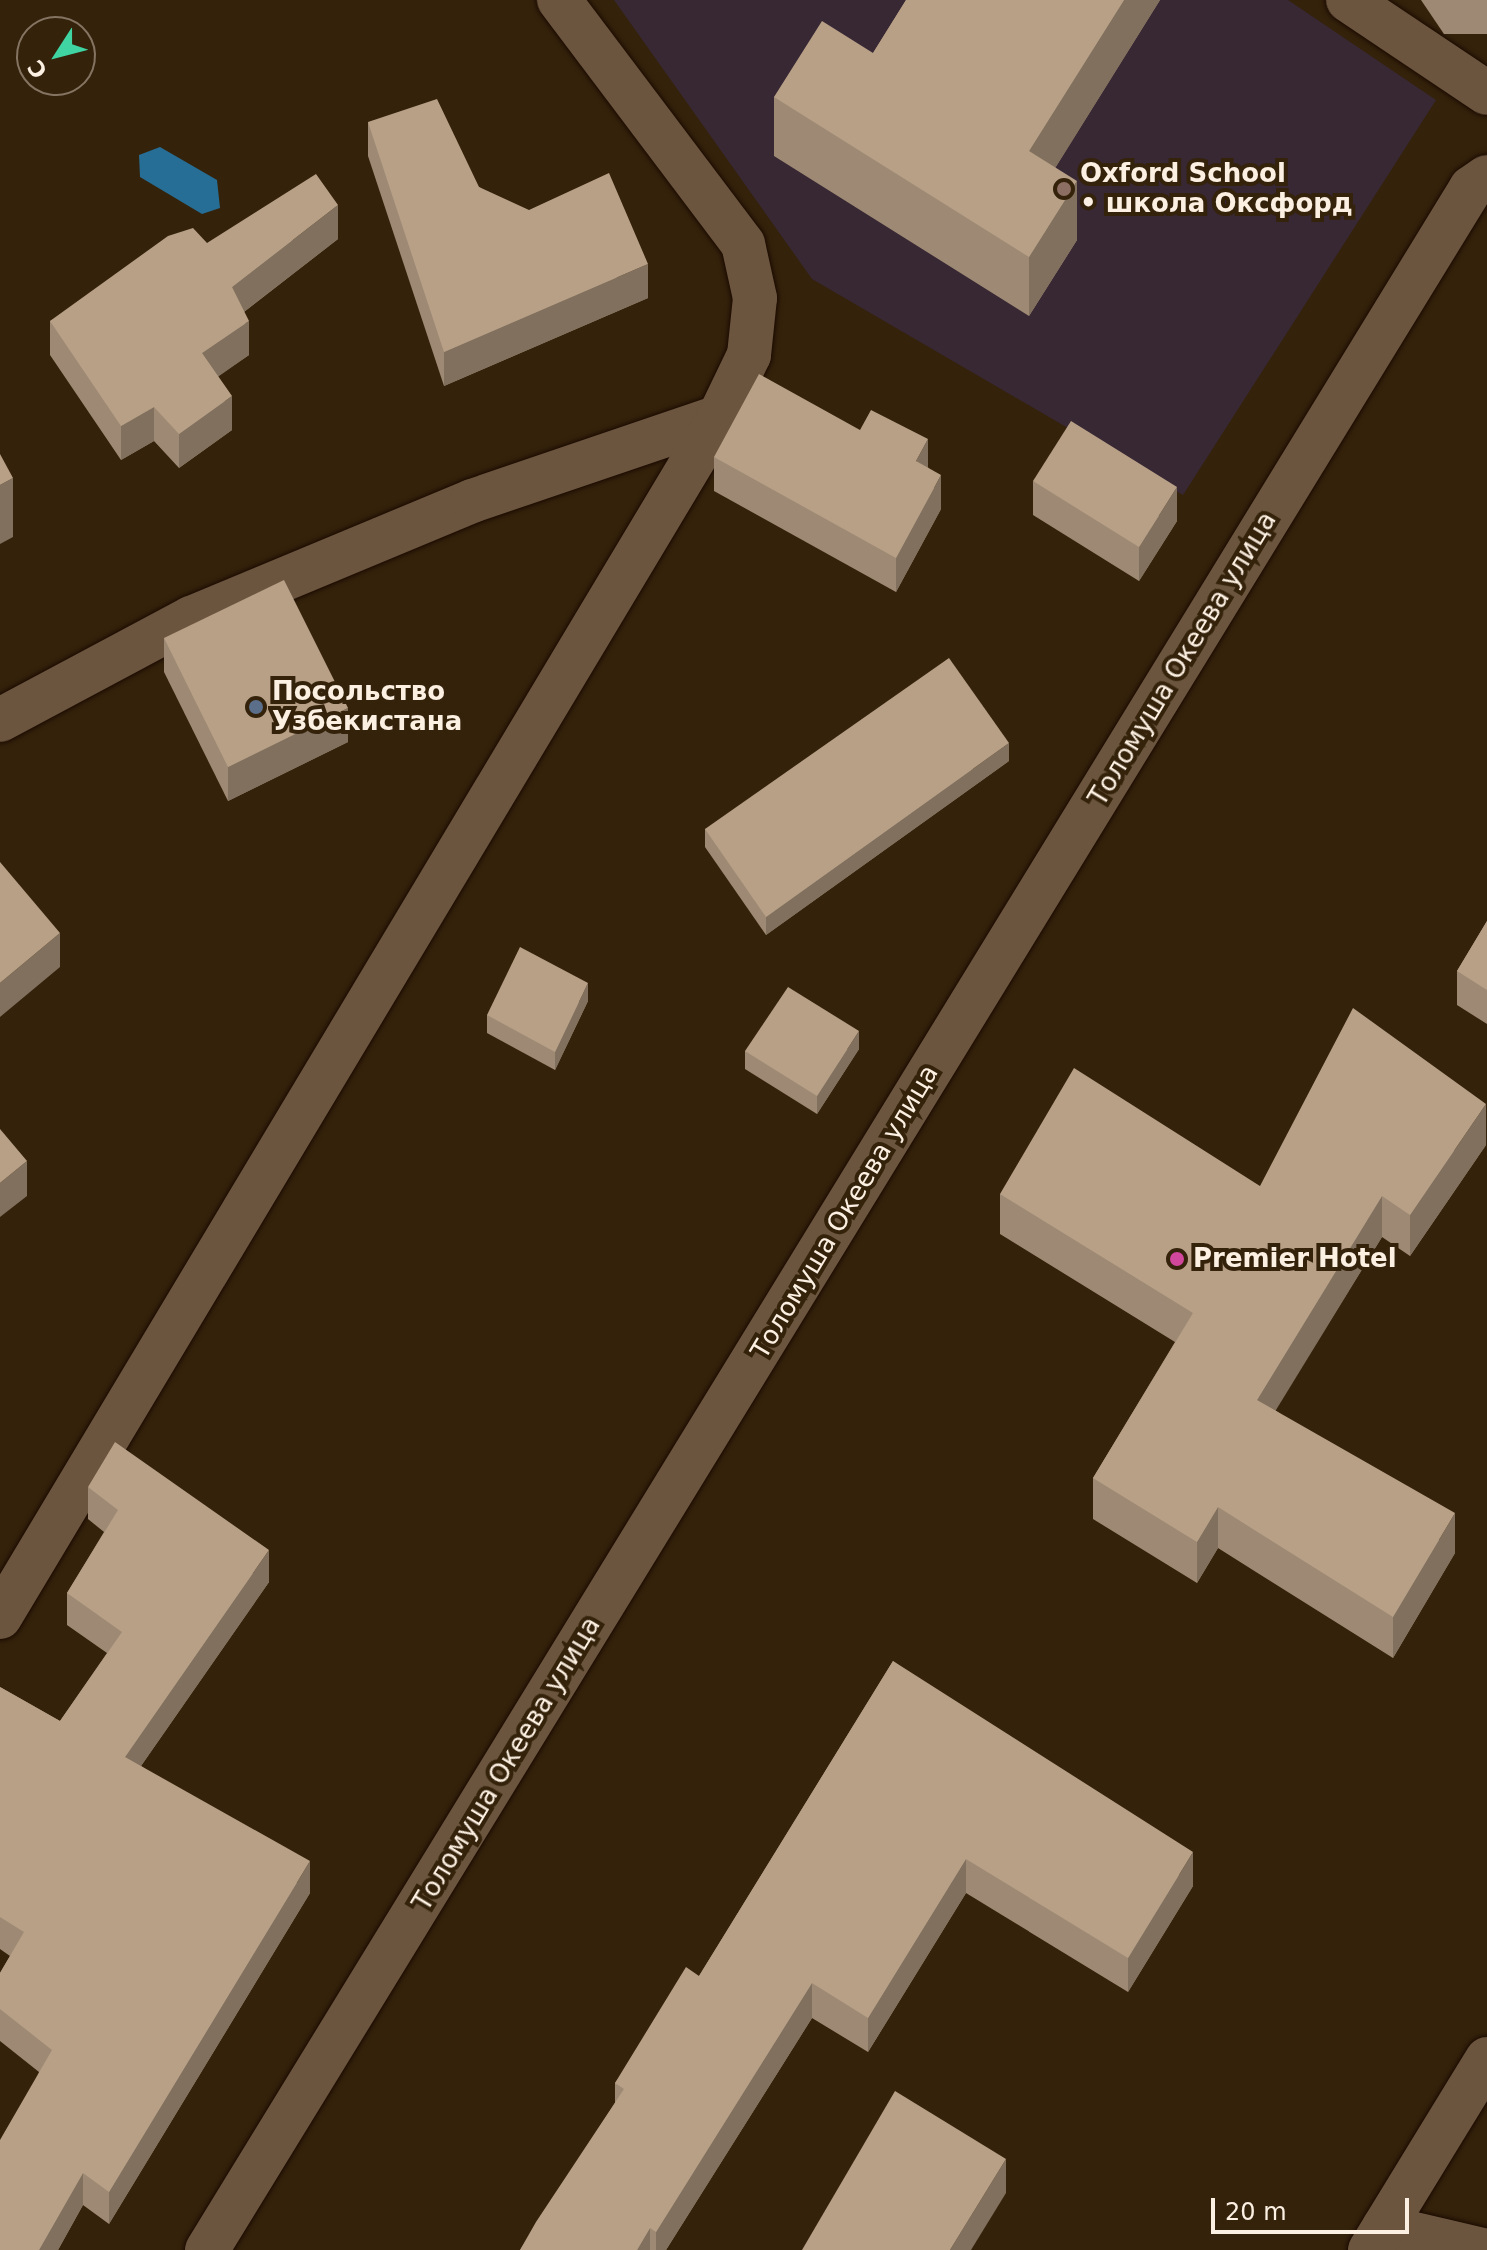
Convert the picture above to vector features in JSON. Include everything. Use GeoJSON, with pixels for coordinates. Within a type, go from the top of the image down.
{"type":"FeatureCollection","features":[{"type":"Feature","properties":{"kind":"street"},"geometry":{"type":"LineString","coordinates":[[0,1617],[719,417],[749,355],[755,298],[743,244],[559,0]]}},
{"type":"Feature","properties":{"kind":"street"},"geometry":{"type":"LineString","coordinates":[[1348,0],[1487,93]]}},
{"type":"Feature","properties":{"kind":"street","name":"Толомуша Океева улица"},"geometry":{"type":"LineString","coordinates":[[207,2250],[1455,215],[1487,177]]}},
{"type":"Feature","properties":{"kind":"street"},"geometry":{"type":"LineString","coordinates":[[0,720],[191,618],[472,501],[719,417]]}},
{"type":"Feature","properties":{"kind":"street"},"geometry":{"type":"LineString","coordinates":[[1483,2250],[1377,2238],[1487,2059]]}},
{"type":"Feature","properties":{"kind":"shaded area","name":"Oxford School • школа Оксфорд"},"geometry":{"type":"Polygon","coordinates":[[[614,0],[1288,0],[1436,100],[1183,495],[812,279],[614,0]]]}},
{"type":"Feature","properties":{"kind":"water"},"geometry":{"type":"Polygon","coordinates":[[[160,147],[217,180],[220,208],[202,214],[140,177],[139,155],[160,147]]]}},
{"type":"Feature","properties":{"kind":"building"},"geometry":{"type":"Polygon","coordinates":[[[906,0],[1124,0],[1029,151],[1077,181],[1029,257],[774,97],[822,21],[873,53],[906,0]]]}},
{"type":"Feature","properties":{"kind":"building"},"geometry":{"type":"Polygon","coordinates":[[[437,99],[479,187],[529,210],[609,173],[648,264],[444,352],[368,122],[437,99]]]}},
{"type":"Feature","properties":{"kind":"building"},"geometry":{"type":"Polygon","coordinates":[[[316,174],[338,205],[232,287],[249,321],[202,353],[232,396],[179,434],[154,407],[121,426],[50,321],[168,236],[193,228],[207,243],[316,174]]]}},
{"type":"Feature","properties":{"kind":"building"},"geometry":{"type":"Polygon","coordinates":[[[759,374],[860,430],[871,410],[928,439],[916,461],[941,475],[896,558],[714,457],[759,374]]]}},
{"type":"Feature","properties":{"kind":"building"},"geometry":{"type":"Polygon","coordinates":[[[1071,421],[1177,487],[1139,547],[1033,481],[1071,421]]]}},
{"type":"Feature","properties":{"kind":"building"},"geometry":{"type":"Polygon","coordinates":[[[0,454],[13,478],[0,485],[0,454]]]}},
{"type":"Feature","properties":{"kind":"building","name":"Посольство Узбекистана"},"geometry":{"type":"Polygon","coordinates":[[[284,580],[348,708],[228,767],[164,638],[284,580]]]}},
{"type":"Feature","properties":{"kind":"building"},"geometry":{"type":"Polygon","coordinates":[[[949,658],[1009,743],[766,917],[705,829],[949,658]]]}},
{"type":"Feature","properties":{"kind":"building"},"geometry":{"type":"Polygon","coordinates":[[[0,862],[60,933],[0,983],[0,862]]]}},
{"type":"Feature","properties":{"kind":"building"},"geometry":{"type":"Polygon","coordinates":[[[1487,921],[1487,990],[1457,971],[1487,921]]]}},
{"type":"Feature","properties":{"kind":"building"},"geometry":{"type":"Polygon","coordinates":[[[520,947],[588,983],[555,1052],[487,1015],[520,947]]]}},
{"type":"Feature","properties":{"kind":"building"},"geometry":{"type":"Polygon","coordinates":[[[788,987],[859,1031],[817,1096],[745,1051],[788,987]]]}},
{"type":"Feature","properties":{"kind":"building"},"geometry":{"type":"Polygon","coordinates":[[[1353,1008],[1486,1104],[1410,1215],[1382,1196],[1257,1400],[1455,1513],[1393,1617],[1218,1507],[1197,1542],[1093,1478],[1193,1313],[1000,1194],[1074,1068],[1260,1186],[1353,1008]]]}},
{"type":"Feature","properties":{"kind":"building"},"geometry":{"type":"Polygon","coordinates":[[[0,1129],[27,1161],[0,1183],[0,1129]]]}},
{"type":"Feature","properties":{"kind":"building"},"geometry":{"type":"Polygon","coordinates":[[[115,1442],[269,1550],[125,1757],[310,1861],[109,2192],[83,2173],[39,2250],[0,2250],[0,2140],[52,2050],[0,2009],[0,1973],[24,1932],[0,1917],[0,1687],[60,1721],[122,1632],[67,1593],[118,1510],[88,1487],[115,1442]]]}},
{"type":"Feature","properties":{"kind":"building"},"geometry":{"type":"Polygon","coordinates":[[[893,1661],[1193,1852],[1128,1958],[966,1859],[868,2018],[812,1983],[656,2232],[650,2228],[637,2250],[520,2250],[624,2089],[615,2083],[686,1967],[699,1976],[893,1661]]]}},
{"type":"Feature","properties":{"kind":"building"},"geometry":{"type":"Polygon","coordinates":[[[895,2091],[1006,2159],[950,2250],[802,2250],[895,2091]]]}},
{"type":"Feature","properties":{"kind":"place","name":"Oxford School • школа Оксфорд"},"geometry":{"type":"Point","coordinates":[1064,189]}},
{"type":"Feature","properties":{"kind":"place","name":"Посольство Узбекистана"},"geometry":{"type":"Point","coordinates":[256,707]}},
{"type":"Feature","properties":{"kind":"place","name":"Premier Hotel"},"geometry":{"type":"Point","coordinates":[1177,1259]}}]}
